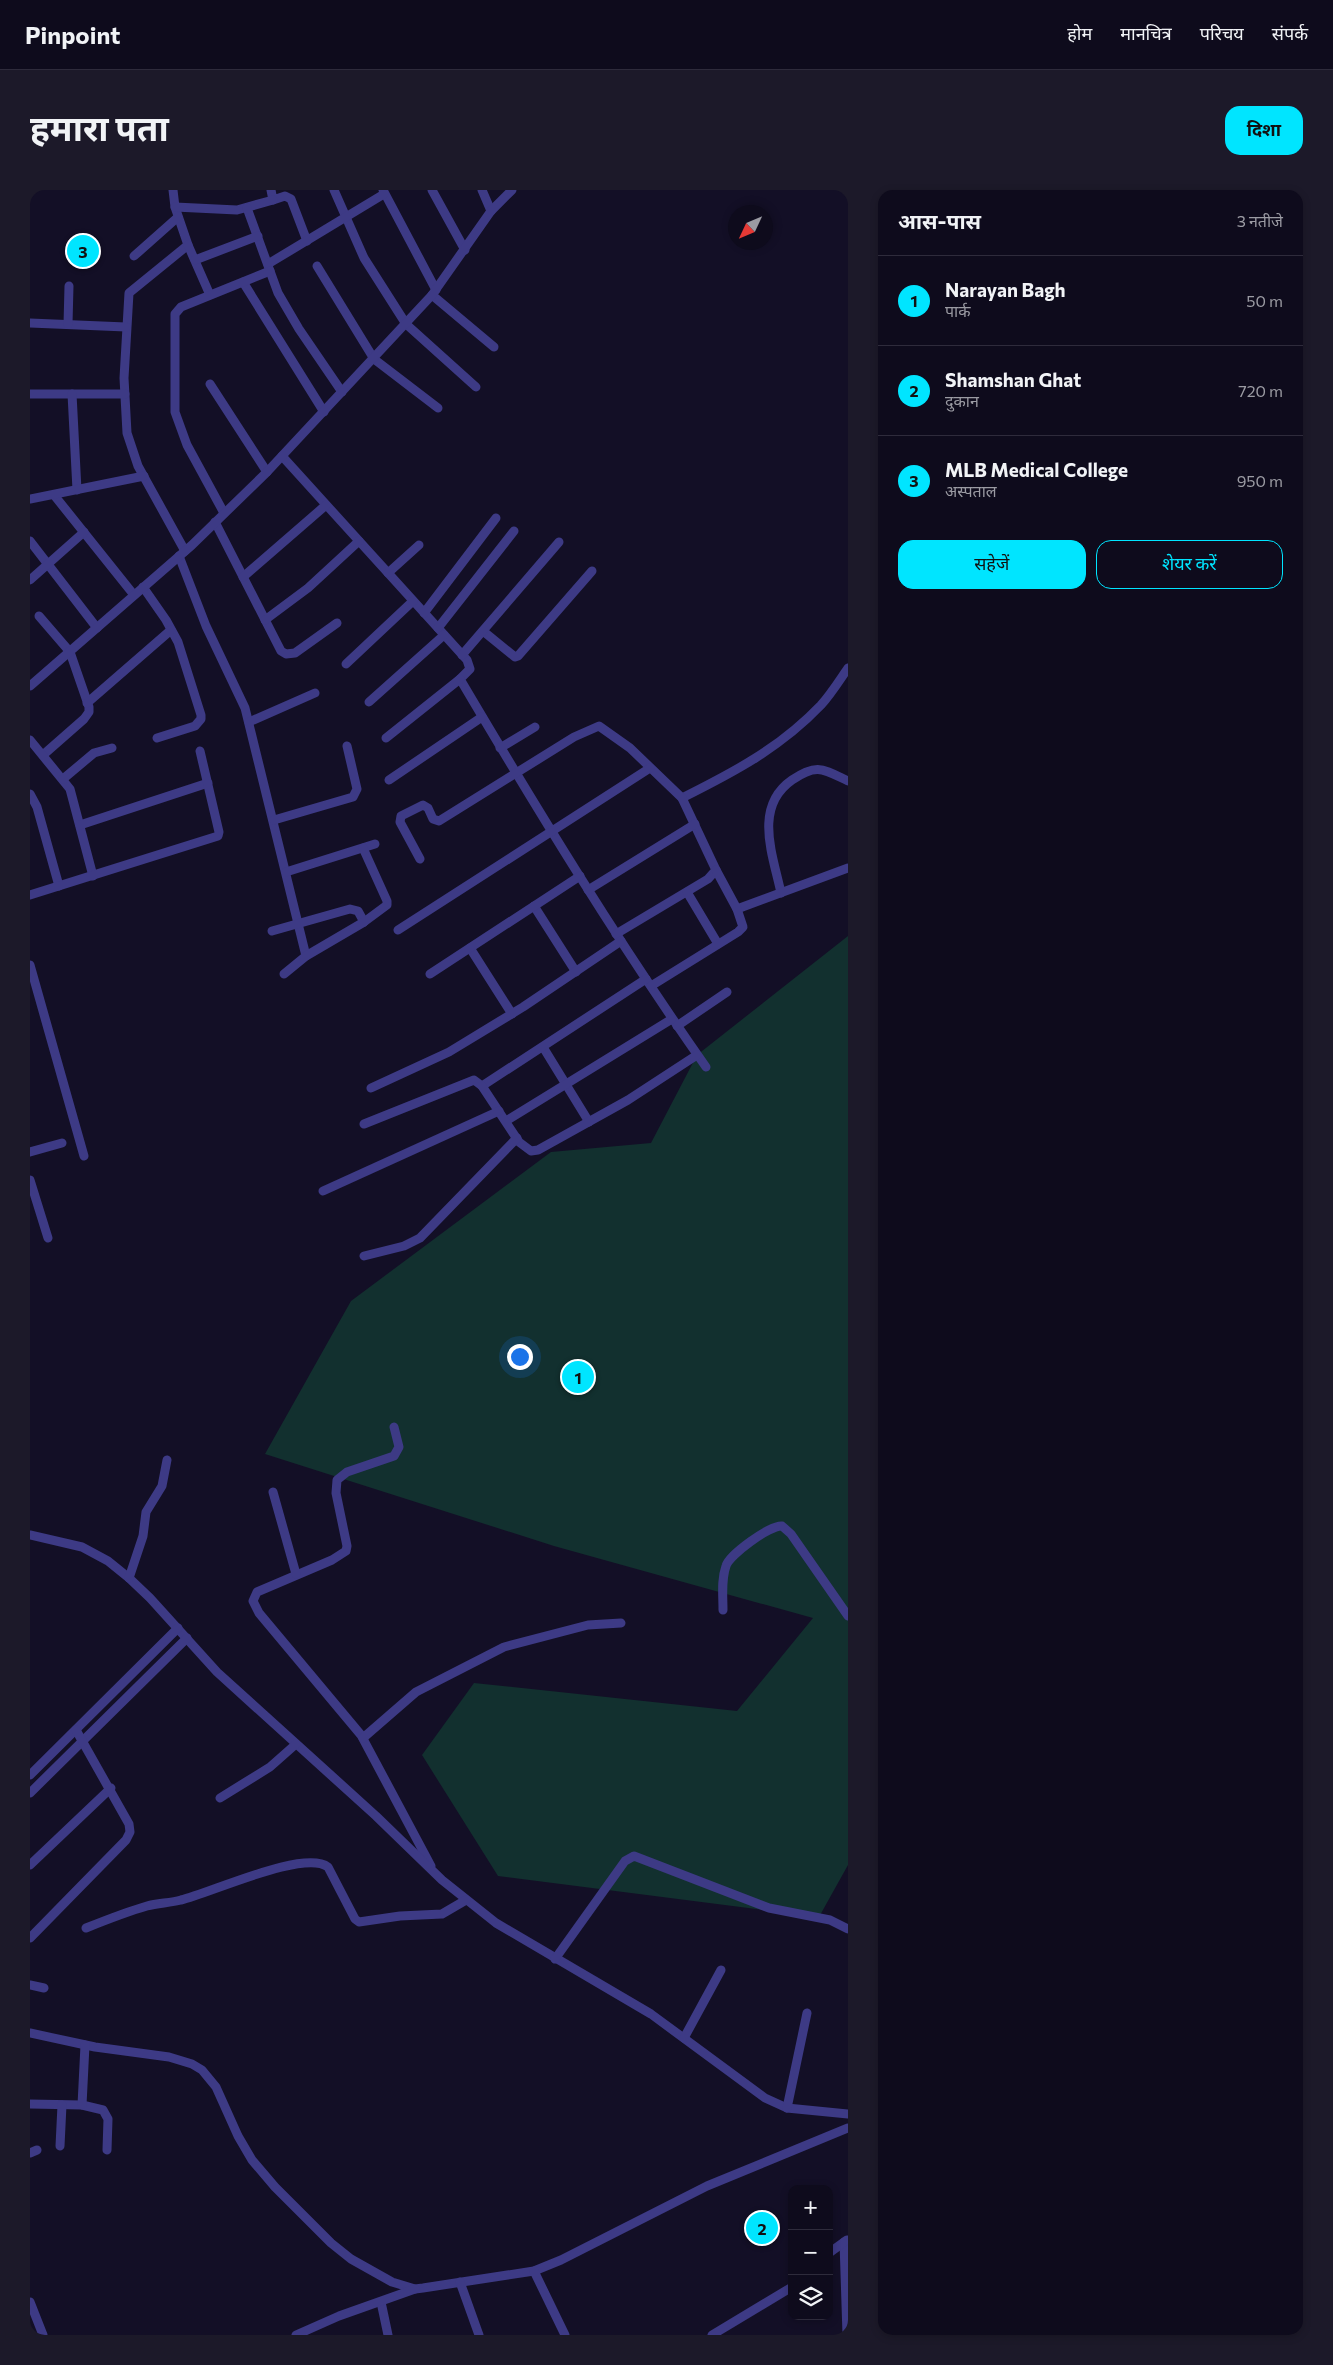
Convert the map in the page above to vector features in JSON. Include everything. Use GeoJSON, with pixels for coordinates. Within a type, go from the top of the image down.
{"type":"FeatureCollection","features":[{"type":"Feature","properties":{"kind":"street"},"geometry":{"type":"LineString","coordinates":[[173,190],[175,207],[188,246],[210,295]]}},
{"type":"Feature","properties":{"kind":"street"},"geometry":{"type":"LineString","coordinates":[[271,190],[273,200]]}},
{"type":"Feature","properties":{"kind":"street"},"geometry":{"type":"LineString","coordinates":[[334,190],[364,258],[406,324],[476,387]]}},
{"type":"Feature","properties":{"kind":"street"},"geometry":{"type":"LineString","coordinates":[[432,190],[465,250]]}},
{"type":"Feature","properties":{"kind":"street"},"geometry":{"type":"LineString","coordinates":[[482,190],[491,212]]}},
{"type":"Feature","properties":{"kind":"street"},"geometry":{"type":"LineString","coordinates":[[30,686],[182,553],[267,472],[374,359],[434,292],[491,212],[512,190]]}},
{"type":"Feature","properties":{"kind":"street"},"geometry":{"type":"LineString","coordinates":[[224,513],[187,445],[175,412],[175,314],[177,310],[243,282],[269,268],[383,192],[434,292],[494,347]]}},
{"type":"Feature","properties":{"kind":"street"},"geometry":{"type":"LineString","coordinates":[[175,207],[224,210],[247,208],[285,196],[292,199],[307,241]]}},
{"type":"Feature","properties":{"kind":"street"},"geometry":{"type":"LineString","coordinates":[[247,208],[286,308],[342,392]]}},
{"type":"Feature","properties":{"kind":"street"},"geometry":{"type":"LineString","coordinates":[[134,256],[178,217]]}},
{"type":"Feature","properties":{"kind":"street"},"geometry":{"type":"LineString","coordinates":[[195,260],[258,236]]}},
{"type":"Feature","properties":{"kind":"street"},"geometry":{"type":"LineString","coordinates":[[188,246],[128,293],[125,394],[127,433],[144,476],[182,553],[206,626],[245,708],[306,956]]}},
{"type":"Feature","properties":{"kind":"street"},"geometry":{"type":"LineString","coordinates":[[317,266],[374,359],[438,408]]}},
{"type":"Feature","properties":{"kind":"street"},"geometry":{"type":"LineString","coordinates":[[243,282],[324,412]]}},
{"type":"Feature","properties":{"kind":"street"},"geometry":{"type":"LineString","coordinates":[[68,324],[69,286]]}},
{"type":"Feature","properties":{"kind":"street"},"geometry":{"type":"LineString","coordinates":[[30,323],[126,326]]}},
{"type":"Feature","properties":{"kind":"street"},"geometry":{"type":"LineString","coordinates":[[210,384],[267,472]]}},
{"type":"Feature","properties":{"kind":"street"},"geometry":{"type":"LineString","coordinates":[[30,394],[125,394]]}},
{"type":"Feature","properties":{"kind":"street"},"geometry":{"type":"LineString","coordinates":[[72,394],[77,490]]}},
{"type":"Feature","properties":{"kind":"street"},"geometry":{"type":"LineString","coordinates":[[282,456],[469,665],[470,669],[460,679],[386,738]]}},
{"type":"Feature","properties":{"kind":"street"},"geometry":{"type":"LineString","coordinates":[[30,499],[144,476]]}},
{"type":"Feature","properties":{"kind":"street"},"geometry":{"type":"LineString","coordinates":[[54,495],[134,595]]}},
{"type":"Feature","properties":{"kind":"street"},"geometry":{"type":"LineString","coordinates":[[243,576],[326,505]]}},
{"type":"Feature","properties":{"kind":"street"},"geometry":{"type":"LineString","coordinates":[[424,613],[496,518]]}},
{"type":"Feature","properties":{"kind":"street"},"geometry":{"type":"LineString","coordinates":[[215,522],[280,651],[291,655],[337,623]]}},
{"type":"Feature","properties":{"kind":"street"},"geometry":{"type":"LineString","coordinates":[[369,702],[441,632],[514,531]]}},
{"type":"Feature","properties":{"kind":"street"},"geometry":{"type":"LineString","coordinates":[[30,580],[84,532]]}},
{"type":"Feature","properties":{"kind":"street"},"geometry":{"type":"LineString","coordinates":[[30,541],[97,628]]}},
{"type":"Feature","properties":{"kind":"street"},"geometry":{"type":"LineString","coordinates":[[265,620],[308,588],[359,541]]}},
{"type":"Feature","properties":{"kind":"street"},"geometry":{"type":"LineString","coordinates":[[462,655],[559,542]]}},
{"type":"Feature","properties":{"kind":"street"},"geometry":{"type":"LineString","coordinates":[[388,573],[418,545]]}},
{"type":"Feature","properties":{"kind":"street"},"geometry":{"type":"LineString","coordinates":[[483,631],[509,654],[514,657],[518,656],[592,571]]}},
{"type":"Feature","properties":{"kind":"street"},"geometry":{"type":"LineString","coordinates":[[144,587],[178,642],[201,719],[195,726],[158,738]]}},
{"type":"Feature","properties":{"kind":"street"},"geometry":{"type":"LineString","coordinates":[[346,664],[413,601]]}},
{"type":"Feature","properties":{"kind":"street"},"geometry":{"type":"LineString","coordinates":[[39,616],[70,652],[89,712],[84,719],[42,755]]}},
{"type":"Feature","properties":{"kind":"street"},"geometry":{"type":"LineString","coordinates":[[87,703],[172,630]]}},
{"type":"Feature","properties":{"kind":"street"},"geometry":{"type":"LineString","coordinates":[[682,798],[744,768],[772,748],[822,704],[848,668]]}},
{"type":"Feature","properties":{"kind":"street"},"geometry":{"type":"LineString","coordinates":[[460,679],[515,773],[588,890],[648,983],[706,1067]]}},
{"type":"Feature","properties":{"kind":"street"},"geometry":{"type":"LineString","coordinates":[[249,722],[314,693]]}},
{"type":"Feature","properties":{"kind":"street"},"geometry":{"type":"LineString","coordinates":[[389,780],[482,717]]}},
{"type":"Feature","properties":{"kind":"street"},"geometry":{"type":"LineString","coordinates":[[500,748],[536,726]]}},
{"type":"Feature","properties":{"kind":"street"},"geometry":{"type":"LineString","coordinates":[[420,859],[400,822],[401,816],[423,805],[428,808],[432,819],[439,821],[574,737],[599,726],[630,748],[682,798],[716,870],[737,909],[742,927],[738,932],[648,983],[482,1086]]}},
{"type":"Feature","properties":{"kind":"street"},"geometry":{"type":"LineString","coordinates":[[31,742],[63,779],[72,794],[93,876]]}},
{"type":"Feature","properties":{"kind":"street"},"geometry":{"type":"LineString","coordinates":[[274,820],[353,797],[357,788],[347,746]]}},
{"type":"Feature","properties":{"kind":"street"},"geometry":{"type":"LineString","coordinates":[[63,779],[94,753],[112,748]]}},
{"type":"Feature","properties":{"kind":"street"},"geometry":{"type":"LineString","coordinates":[[30,895],[214,838],[219,832],[200,751]]}},
{"type":"Feature","properties":{"kind":"street"},"geometry":{"type":"LineString","coordinates":[[398,930],[650,768]]}},
{"type":"Feature","properties":{"kind":"street"},"geometry":{"type":"LineString","coordinates":[[781,893],[768,834],[769,815],[774,799],[787,784],[804,772],[814,768],[820,768],[848,781]]}},
{"type":"Feature","properties":{"kind":"street"},"geometry":{"type":"LineString","coordinates":[[80,825],[208,783]]}},
{"type":"Feature","properties":{"kind":"street"},"geometry":{"type":"LineString","coordinates":[[30,794],[36,807],[58,886]]}},
{"type":"Feature","properties":{"kind":"street"},"geometry":{"type":"LineString","coordinates":[[588,890],[695,824]]}},
{"type":"Feature","properties":{"kind":"street"},"geometry":{"type":"LineString","coordinates":[[286,872],[375,844]]}},
{"type":"Feature","properties":{"kind":"street"},"geometry":{"type":"LineString","coordinates":[[284,974],[306,956],[385,909],[387,901],[363,848]]}},
{"type":"Feature","properties":{"kind":"street"},"geometry":{"type":"LineString","coordinates":[[737,909],[848,868]]}},
{"type":"Feature","properties":{"kind":"street"},"geometry":{"type":"LineString","coordinates":[[371,1088],[449,1052],[512,1014],[576,972],[619,938],[712,876],[716,870]]}},
{"type":"Feature","properties":{"kind":"street"},"geometry":{"type":"LineString","coordinates":[[430,974],[580,876]]}},
{"type":"Feature","properties":{"kind":"street"},"geometry":{"type":"LineString","coordinates":[[687,892],[718,944]]}},
{"type":"Feature","properties":{"kind":"street"},"geometry":{"type":"LineString","coordinates":[[534,906],[576,972]]}},
{"type":"Feature","properties":{"kind":"street"},"geometry":{"type":"LineString","coordinates":[[272,931],[355,908],[364,922]]}},
{"type":"Feature","properties":{"kind":"street"},"geometry":{"type":"LineString","coordinates":[[470,948],[512,1014]]}},
{"type":"Feature","properties":{"kind":"street"},"geometry":{"type":"LineString","coordinates":[[30,965],[84,1156]]}},
{"type":"Feature","properties":{"kind":"street"},"geometry":{"type":"LineString","coordinates":[[506,1122],[566,1084],[727,992]]}},
{"type":"Feature","properties":{"kind":"street"},"geometry":{"type":"LineString","coordinates":[[543,1047],[589,1122]]}},
{"type":"Feature","properties":{"kind":"street"},"geometry":{"type":"LineString","coordinates":[[364,1124],[469,1080],[474,1080],[482,1086],[525,1148],[531,1151],[538,1150],[628,1100],[697,1054]]}},
{"type":"Feature","properties":{"kind":"street"},"geometry":{"type":"LineString","coordinates":[[323,1191],[499,1111]]}},
{"type":"Feature","properties":{"kind":"street"},"geometry":{"type":"LineString","coordinates":[[364,1256],[404,1246],[420,1238],[517,1138]]}},
{"type":"Feature","properties":{"kind":"street"},"geometry":{"type":"LineString","coordinates":[[30,1152],[62,1143]]}},
{"type":"Feature","properties":{"kind":"street"},"geometry":{"type":"LineString","coordinates":[[30,1180],[48,1238]]}},
{"type":"Feature","properties":{"kind":"street"},"geometry":{"type":"LineString","coordinates":[[394,1426],[399,1447],[394,1456],[347,1472],[337,1480],[336,1493],[347,1546],[346,1551],[332,1560],[258,1592],[254,1595],[254,1606],[341,1709],[363,1738],[434,1873]]}},
{"type":"Feature","properties":{"kind":"street"},"geometry":{"type":"LineString","coordinates":[[129,1578],[143,1536],[146,1512],[162,1486],[167,1460]]}},
{"type":"Feature","properties":{"kind":"street"},"geometry":{"type":"LineString","coordinates":[[273,1492],[296,1574]]}},
{"type":"Feature","properties":{"kind":"street"},"geometry":{"type":"LineString","coordinates":[[723,1610],[722,1584],[728,1560],[776,1525],[782,1526],[848,1616]]}},
{"type":"Feature","properties":{"kind":"street"},"geometry":{"type":"LineString","coordinates":[[30,1535],[82,1547],[108,1561],[129,1578],[178,1628],[217,1672],[376,1816],[434,1873],[496,1924],[636,2005],[684,2038],[757,2093],[786,2108],[848,2114]]}},
{"type":"Feature","properties":{"kind":"street"},"geometry":{"type":"LineString","coordinates":[[363,1738],[416,1692],[504,1647],[588,1625],[621,1623]]}},
{"type":"Feature","properties":{"kind":"street"},"geometry":{"type":"LineString","coordinates":[[30,1775],[178,1628]]}},
{"type":"Feature","properties":{"kind":"street"},"geometry":{"type":"LineString","coordinates":[[30,1793],[187,1638]]}},
{"type":"Feature","properties":{"kind":"street"},"geometry":{"type":"LineString","coordinates":[[30,1938],[126,1840],[130,1832],[129,1824],[111,1788],[76,1730]]}},
{"type":"Feature","properties":{"kind":"street"},"geometry":{"type":"LineString","coordinates":[[220,1798],[270,1767],[296,1744]]}},
{"type":"Feature","properties":{"kind":"street"},"geometry":{"type":"LineString","coordinates":[[30,1865],[111,1788]]}},
{"type":"Feature","properties":{"kind":"street"},"geometry":{"type":"LineString","coordinates":[[555,1959],[625,1861],[634,1856],[769,1908],[830,1920],[848,1929]]}},
{"type":"Feature","properties":{"kind":"street"},"geometry":{"type":"LineString","coordinates":[[86,1928],[133,1911],[182,1900],[225,1884],[301,1863],[314,1862],[328,1867],[355,1918],[359,1922],[400,1916],[442,1914],[466,1900]]}},
{"type":"Feature","properties":{"kind":"street"},"geometry":{"type":"LineString","coordinates":[[684,2038],[721,1970]]}},
{"type":"Feature","properties":{"kind":"street"},"geometry":{"type":"LineString","coordinates":[[30,1985],[44,1988]]}},
{"type":"Feature","properties":{"kind":"street"},"geometry":{"type":"LineString","coordinates":[[786,2108],[807,2012]]}},
{"type":"Feature","properties":{"kind":"street"},"geometry":{"type":"LineString","coordinates":[[30,2033],[85,2045],[169,2057],[192,2064],[202,2070],[216,2087],[238,2136],[252,2160],[298,2211],[351,2259],[392,2282],[415,2289]]}},
{"type":"Feature","properties":{"kind":"street"},"geometry":{"type":"LineString","coordinates":[[82,2105],[85,2045]]}},
{"type":"Feature","properties":{"kind":"street"},"geometry":{"type":"LineString","coordinates":[[30,2104],[82,2105],[99,2108],[106,2114],[107,2150]]}},
{"type":"Feature","properties":{"kind":"street"},"geometry":{"type":"LineString","coordinates":[[60,2146],[62,2105]]}},
{"type":"Feature","properties":{"kind":"street"},"geometry":{"type":"LineString","coordinates":[[296,2335],[340,2316],[415,2289],[534,2271],[561,2260],[707,2186],[848,2128]]}},
{"type":"Feature","properties":{"kind":"street"},"geometry":{"type":"LineString","coordinates":[[833,2251],[846,2240]]}},
{"type":"Feature","properties":{"kind":"street"},"geometry":{"type":"LineString","coordinates":[[846,2240],[847,2335]]}},
{"type":"Feature","properties":{"kind":"street"},"geometry":{"type":"LineString","coordinates":[[534,2271],[565,2335]]}},
{"type":"Feature","properties":{"kind":"street"},"geometry":{"type":"LineString","coordinates":[[460,2282],[479,2335]]}},
{"type":"Feature","properties":{"kind":"street"},"geometry":{"type":"LineString","coordinates":[[712,2335],[788,2290]]}},
{"type":"Feature","properties":{"kind":"street"},"geometry":{"type":"LineString","coordinates":[[382,2302],[388,2335]]}},
{"type":"Feature","properties":{"kind":"street"},"geometry":{"type":"LineString","coordinates":[[31,2307],[43,2335]]}},
{"type":"Feature","properties":{"kind":"green space"},"geometry":{"type":"Polygon","coordinates":[[[848,936],[848,1865],[819,1917],[498,1876],[422,1755],[474,1683],[737,1711],[813,1618],[554,1546],[265,1454],[351,1301],[551,1152],[651,1143],[697,1055],[848,936]]]}},
{"type":"Feature","properties":{"kind":"place","name":"MLB Medical College"},"geometry":{"type":"Point","coordinates":[83,251]}},
{"type":"Feature","properties":{"kind":"place","name":"Narayan Bagh"},"geometry":{"type":"Point","coordinates":[578,1377]}},
{"type":"Feature","properties":{"kind":"place","name":"Shamshan Ghat"},"geometry":{"type":"Point","coordinates":[762,2228]}}]}
